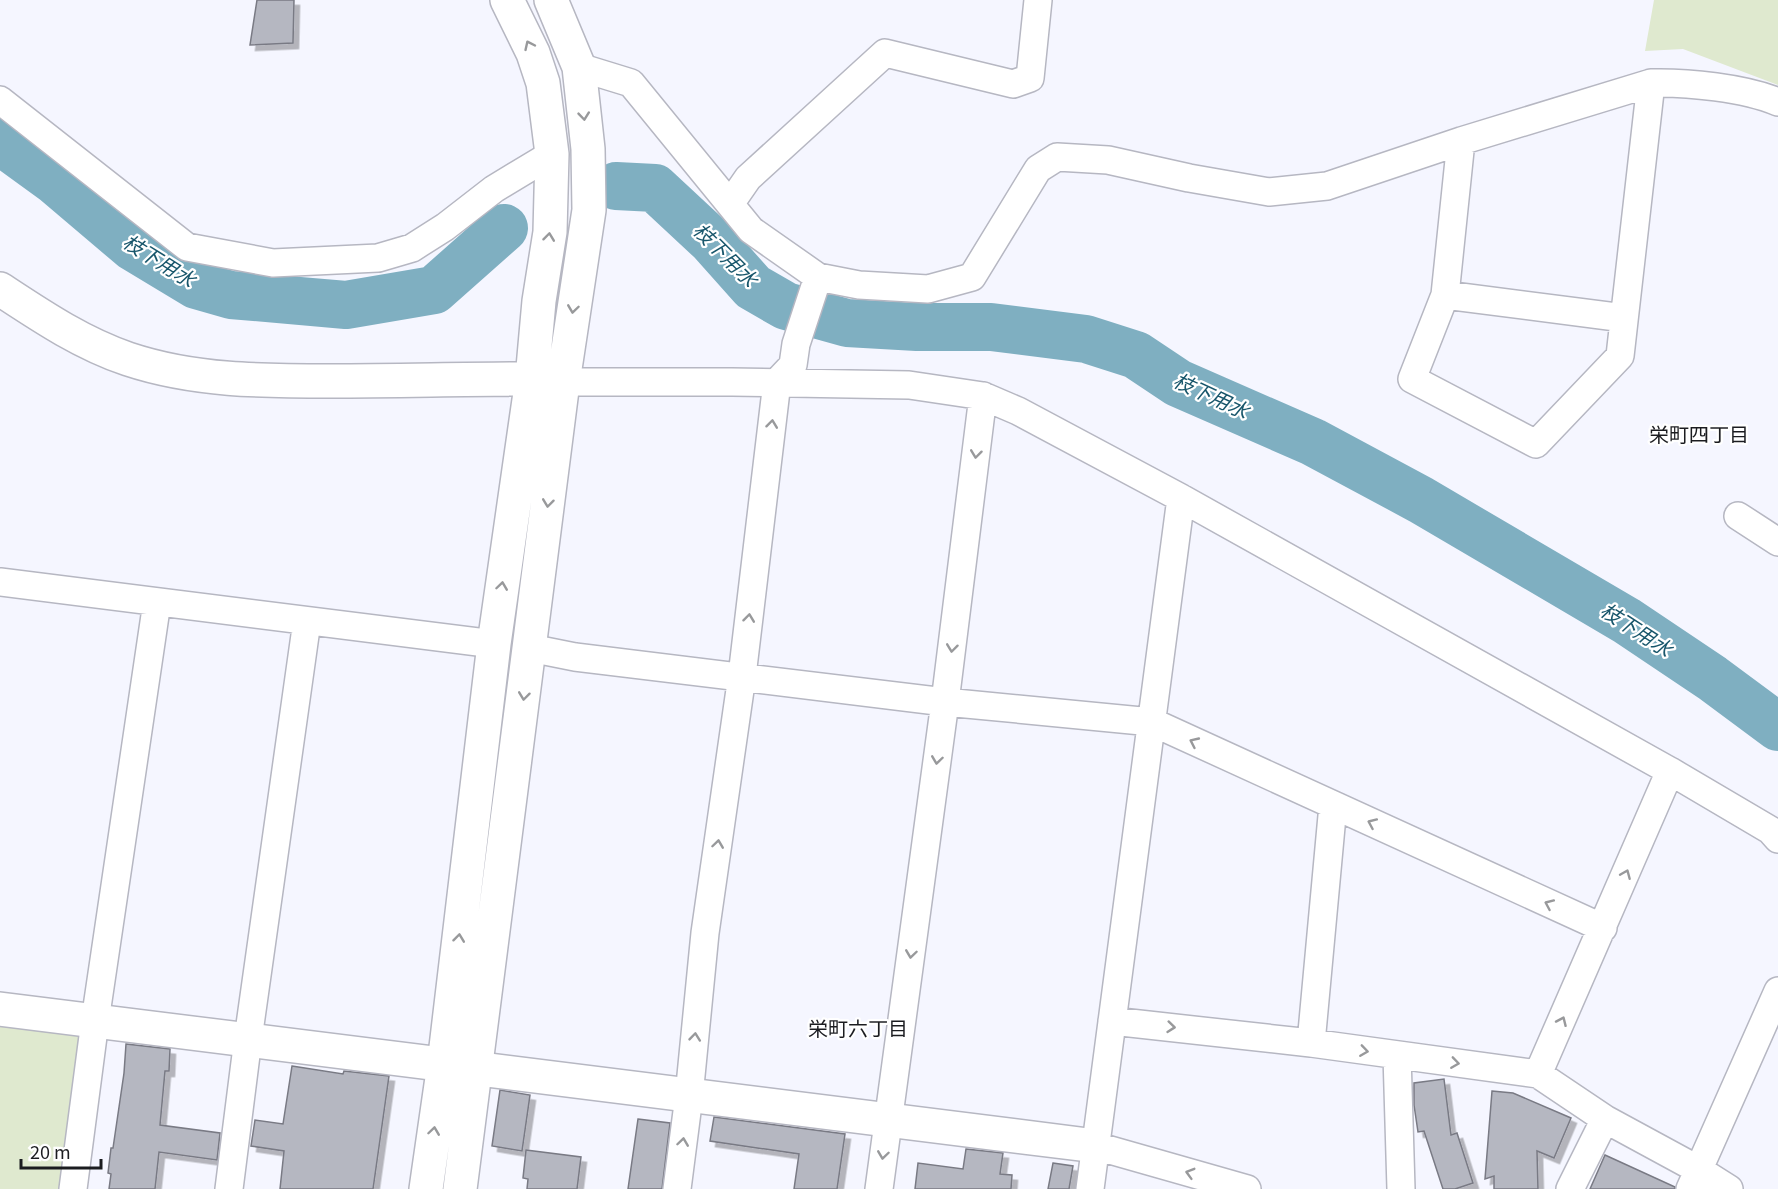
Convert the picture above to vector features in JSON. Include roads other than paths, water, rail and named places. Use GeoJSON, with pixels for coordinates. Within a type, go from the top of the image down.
{"type":"FeatureCollection","features":[{"type":"Feature","properties":{"kind":"street"},"geometry":{"type":"LineString","coordinates":[[460,1189],[530,648],[548,380],[539,301],[550,232],[552,154],[543,83],[533,53],[507,0]]}},
{"type":"Feature","properties":{"kind":"street"},"geometry":{"type":"LineString","coordinates":[[426,1189],[444,1064],[494,644],[548,380],[589,210],[588,149],[579,67],[551,0]]}},
{"type":"Feature","properties":{"kind":"street"},"geometry":{"type":"LineString","coordinates":[[730,204],[748,178],[885,53],[1013,84],[1030,78],[1038,0]]}},
{"type":"Feature","properties":{"kind":"street"},"geometry":{"type":"LineString","coordinates":[[579,67],[631,83],[751,230],[816,284],[928,289],[972,276],[1038,169],[1057,157],[1108,160],[1189,178],[1269,192],[1327,186],[1461,141],[1651,83],[1677,82],[1763,95],[1778,102]]}},
{"type":"Feature","properties":{"kind":"street"},"geometry":{"type":"LineString","coordinates":[[1461,141],[1445,295],[1412,379],[1536,444],[1620,356],[1651,83]]}},
{"type":"Feature","properties":{"kind":"street"},"geometry":{"type":"LineString","coordinates":[[0,100],[187,247],[273,263],[378,258],[412,248],[445,227],[494,189],[552,154]]}},
{"type":"Feature","properties":{"kind":"street"},"geometry":{"type":"LineString","coordinates":[[676,1189],[689,1096],[705,933],[742,676],[777,382],[793,364],[800,333],[816,284]]}},
{"type":"Feature","properties":{"kind":"street"},"geometry":{"type":"LineString","coordinates":[[0,289],[61,330],[91,345],[128,359],[168,371],[249,381],[777,382],[909,385],[983,396],[1018,411],[1181,498],[1670,771],[1770,830],[1778,839]]}},
{"type":"Feature","properties":{"kind":"street"},"geometry":{"type":"LineString","coordinates":[[1445,295],[1624,318]]}},
{"type":"Feature","properties":{"kind":"street"},"geometry":{"type":"LineString","coordinates":[[879,1189],[945,702],[983,396]]}},
{"type":"Feature","properties":{"kind":"street"},"geometry":{"type":"LineString","coordinates":[[1090,1189],[1181,498]]}},
{"type":"Feature","properties":{"kind":"street"},"geometry":{"type":"LineString","coordinates":[[1738,516],[1778,542]]}},
{"type":"Feature","properties":{"kind":"street"},"geometry":{"type":"LineString","coordinates":[[0,582],[494,644]]}},
{"type":"Feature","properties":{"kind":"street"},"geometry":{"type":"LineString","coordinates":[[73,1189],[95,1021],[157,602]]}},
{"type":"Feature","properties":{"kind":"street"},"geometry":{"type":"LineString","coordinates":[[229,1189],[307,621]]}},
{"type":"Feature","properties":{"kind":"street"},"geometry":{"type":"LineString","coordinates":[[530,648],[575,657],[945,702],[1152,722],[1603,928]]}},
{"type":"Feature","properties":{"kind":"street"},"geometry":{"type":"LineString","coordinates":[[1538,1074],[1670,771]]}},
{"type":"Feature","properties":{"kind":"street"},"geometry":{"type":"LineString","coordinates":[[1311,1043],[1333,805]]}},
{"type":"Feature","properties":{"kind":"street"},"geometry":{"type":"LineString","coordinates":[[1694,1179],[1778,991]]}},
{"type":"Feature","properties":{"kind":"street"},"geometry":{"type":"LineString","coordinates":[[0,1009],[1096,1146],[1247,1189]]}},
{"type":"Feature","properties":{"kind":"street"},"geometry":{"type":"LineString","coordinates":[[1112,1021],[1311,1043],[1538,1074],[1694,1179],[1729,1189]]}},
{"type":"Feature","properties":{"kind":"street"},"geometry":{"type":"LineString","coordinates":[[1397,1055],[1401,1189]]}},
{"type":"Feature","properties":{"kind":"street"},"geometry":{"type":"LineString","coordinates":[[1570,1189],[1605,1119]]}},
{"type":"Feature","properties":{"kind":"waterway","name":"枝下用水"},"geometry":{"type":"LineString","coordinates":[[0,141],[54,180],[133,247],[196,285],[231,295],[346,305],[434,290],[504,228]]}},
{"type":"Feature","properties":{"kind":"waterway","name":"枝下用水"},"geometry":{"type":"LineString","coordinates":[[616,186],[655,188],[712,241],[753,287],[786,306],[847,323],[917,327],[991,327],[1086,339],[1136,355],[1178,383],[1313,442],[1421,500],[1627,621],[1712,678],[1778,727]]}},
{"type":"Feature","properties":{"kind":"district","name":"栄町四丁目"},"geometry":{"type":"Point","coordinates":[1699,435]}},
{"type":"Feature","properties":{"kind":"district","name":"栄町六丁目"},"geometry":{"type":"Point","coordinates":[858,1029]}}]}
